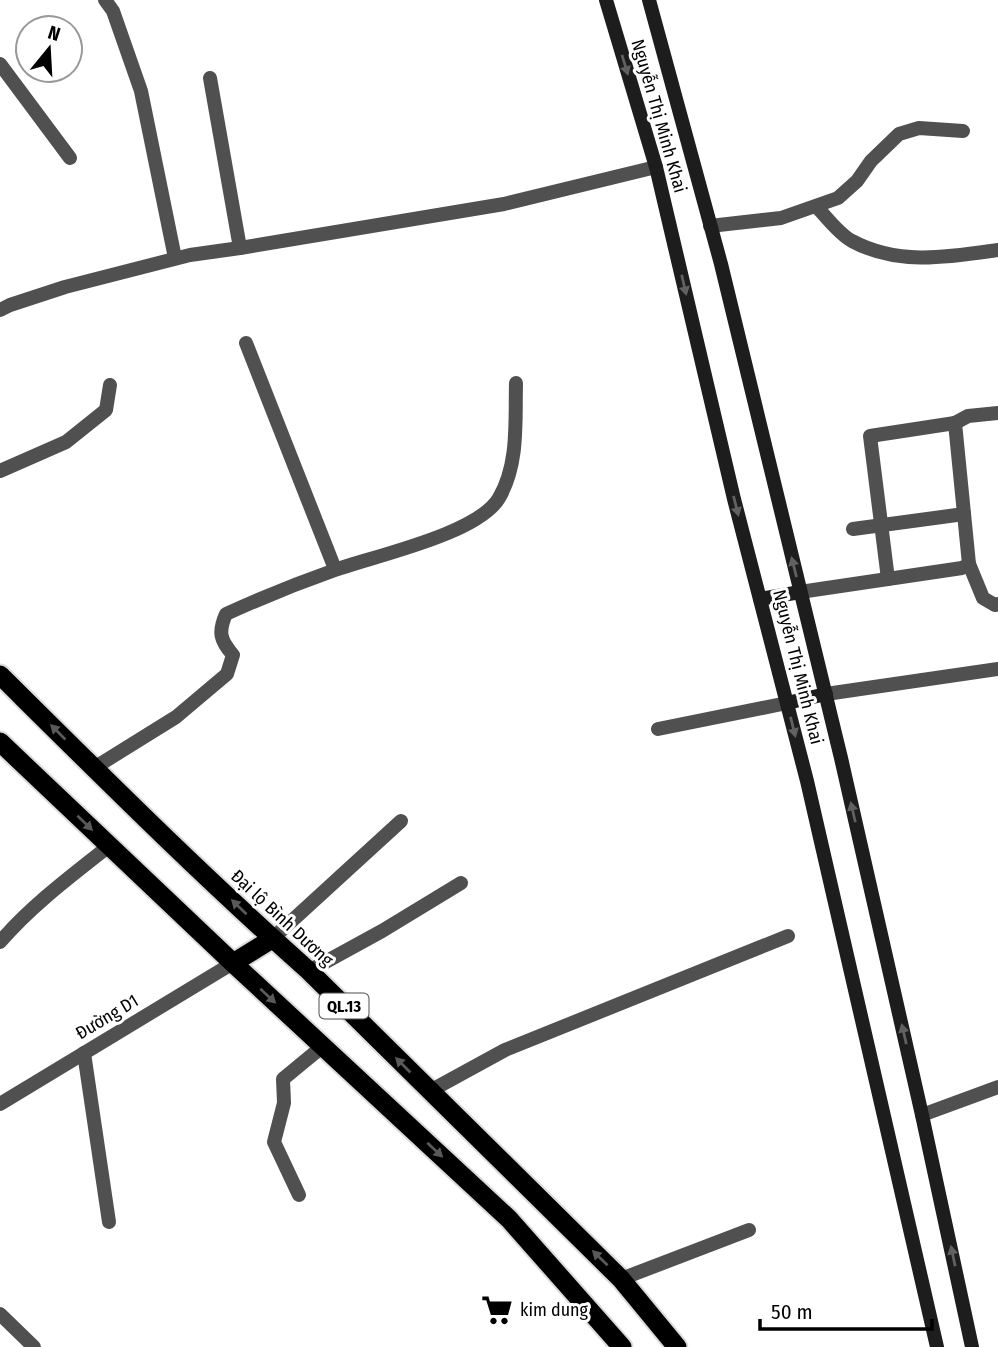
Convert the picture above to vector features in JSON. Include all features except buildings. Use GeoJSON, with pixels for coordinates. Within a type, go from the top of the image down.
{"type":"FeatureCollection","features":[{"type":"Feature","properties":{"kind":"highway","name":"Đại lộ Bình Dương"},"geometry":{"type":"LineString","coordinates":[[0,675],[272,939],[309,971],[621,1279],[677,1347]]}},
{"type":"Feature","properties":{"kind":"highway","name":"QL.13"},"geometry":{"type":"LineString","coordinates":[[0,742],[509,1219],[622,1347]]}},
{"type":"Feature","properties":{"kind":"highway"},"geometry":{"type":"LineString","coordinates":[[233,963],[272,939]]}},
{"type":"Feature","properties":{"kind":"main road","name":"Nguyễn Thị Minh Khai"},"geometry":{"type":"LineString","coordinates":[[606,0],[656,167],[734,499],[810,794],[937,1347]]}},
{"type":"Feature","properties":{"kind":"main road","name":"Nguyễn Thị Minh Khai"},"geometry":{"type":"LineString","coordinates":[[649,0],[710,226],[825,695],[922,1115],[972,1347]]}},
{"type":"Feature","properties":{"kind":"main road"},"geometry":{"type":"LineString","coordinates":[[760,599],[800,592]]}},
{"type":"Feature","properties":{"kind":"main road"},"geometry":{"type":"LineString","coordinates":[[787,703],[825,695]]}},
{"type":"Feature","properties":{"kind":"street"},"geometry":{"type":"LineString","coordinates":[[105,0],[113,11],[141,91],[175,258]]}},
{"type":"Feature","properties":{"kind":"street"},"geometry":{"type":"LineString","coordinates":[[0,64],[70,158]]}},
{"type":"Feature","properties":{"kind":"street"},"geometry":{"type":"LineString","coordinates":[[210,78],[240,248]]}},
{"type":"Feature","properties":{"kind":"street"},"geometry":{"type":"LineString","coordinates":[[710,226],[781,218],[838,198],[899,134],[919,128],[963,131]]}},
{"type":"Feature","properties":{"kind":"street"},"geometry":{"type":"LineString","coordinates":[[0,310],[65,287],[175,258],[504,204],[656,167]]}},
{"type":"Feature","properties":{"kind":"street"},"geometry":{"type":"LineString","coordinates":[[817,206],[850,240],[887,255],[941,258],[998,250]]}},
{"type":"Feature","properties":{"kind":"street"},"geometry":{"type":"LineString","coordinates":[[246,344],[335,569]]}},
{"type":"Feature","properties":{"kind":"street"},"geometry":{"type":"LineString","coordinates":[[94,768],[176,717],[228,674],[233,656],[225,646],[220,629],[226,614],[335,569],[457,529],[482,516],[498,500],[508,476],[513,455],[516,383]]}},
{"type":"Feature","properties":{"kind":"street"},"geometry":{"type":"LineString","coordinates":[[0,471],[66,442],[106,410],[110,384]]}},
{"type":"Feature","properties":{"kind":"street"},"geometry":{"type":"LineString","coordinates":[[888,579],[870,436],[955,423],[968,416],[998,413]]}},
{"type":"Feature","properties":{"kind":"street"},"geometry":{"type":"LineString","coordinates":[[955,423],[969,564],[983,598],[998,604]]}},
{"type":"Feature","properties":{"kind":"street"},"geometry":{"type":"LineString","coordinates":[[853,529],[964,514]]}},
{"type":"Feature","properties":{"kind":"street"},"geometry":{"type":"LineString","coordinates":[[800,592],[962,568],[969,564]]}},
{"type":"Feature","properties":{"kind":"street"},"geometry":{"type":"LineString","coordinates":[[825,695],[998,669]]}},
{"type":"Feature","properties":{"kind":"street"},"geometry":{"type":"LineString","coordinates":[[658,729],[787,703]]}},
{"type":"Feature","properties":{"kind":"street"},"geometry":{"type":"LineString","coordinates":[[272,939],[401,821]]}},
{"type":"Feature","properties":{"kind":"street"},"geometry":{"type":"LineString","coordinates":[[0,942],[64,881],[109,846]]}},
{"type":"Feature","properties":{"kind":"street"},"geometry":{"type":"LineString","coordinates":[[309,971],[461,883]]}},
{"type":"Feature","properties":{"kind":"street"},"geometry":{"type":"LineString","coordinates":[[430,1091],[505,1050],[788,936]]}},
{"type":"Feature","properties":{"kind":"street","name":"Đường D1"},"geometry":{"type":"LineString","coordinates":[[0,1104],[233,963]]}},
{"type":"Feature","properties":{"kind":"street"},"geometry":{"type":"LineString","coordinates":[[299,1195],[274,1142],[284,1103],[283,1079],[323,1046]]}},
{"type":"Feature","properties":{"kind":"street"},"geometry":{"type":"LineString","coordinates":[[84,1053],[109,1222]]}},
{"type":"Feature","properties":{"kind":"street"},"geometry":{"type":"LineString","coordinates":[[922,1115],[998,1087]]}},
{"type":"Feature","properties":{"kind":"street"},"geometry":{"type":"LineString","coordinates":[[621,1279],[749,1230]]}},
{"type":"Feature","properties":{"kind":"street"},"geometry":{"type":"LineString","coordinates":[[0,1314],[34,1347]]}},
{"type":"Feature","properties":{"kind":"place","name":"kim dung"},"geometry":{"type":"Point","coordinates":[497,1310]}}]}
